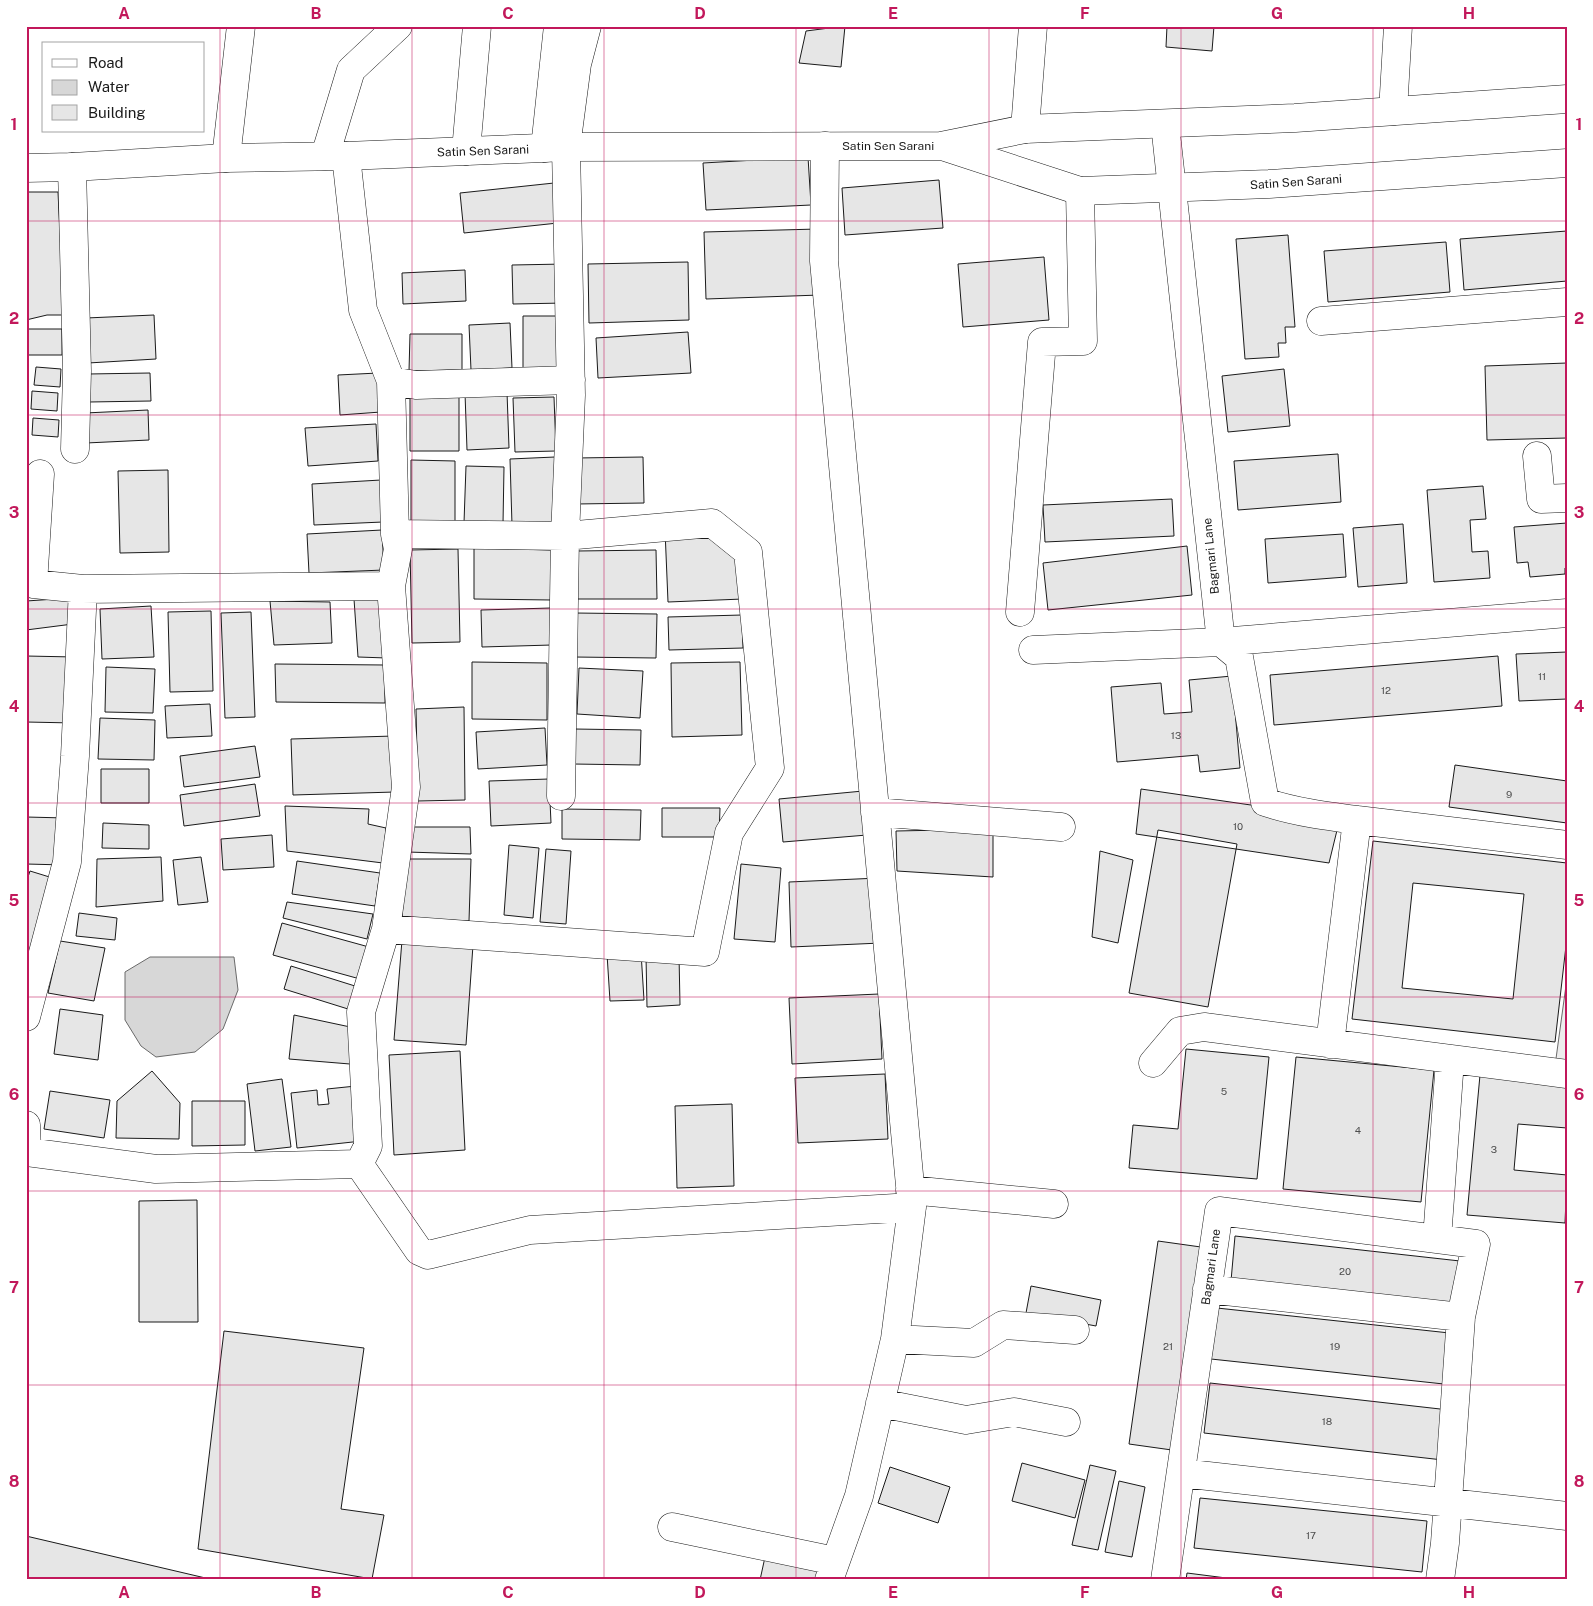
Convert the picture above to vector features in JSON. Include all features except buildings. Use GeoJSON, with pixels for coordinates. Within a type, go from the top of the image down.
{"type":"FeatureCollection","features":[{"type":"Feature","properties":{"kind":"street"},"geometry":{"type":"LineString","coordinates":[[226,158],[241,26]]}},
{"type":"Feature","properties":{"kind":"street"},"geometry":{"type":"LineString","coordinates":[[359,1164],[368,1146],[361,1012],[386,929],[406,787],[391,586],[398,549],[394,534],[391,381],[363,310],[336,156],[351,70],[398,26]]}},
{"type":"Feature","properties":{"kind":"street"},"geometry":{"type":"LineString","coordinates":[[466,151],[477,26]]}},
{"type":"Feature","properties":{"kind":"street"},"geometry":{"type":"LineString","coordinates":[[558,26],[556,148],[571,380],[565,536],[561,796]]}},
{"type":"Feature","properties":{"kind":"street"},"geometry":{"type":"LineString","coordinates":[[556,148],[587,26]]}},
{"type":"Feature","properties":{"kind":"street"},"geometry":{"type":"LineString","coordinates":[[1025,129],[1034,26]]}},
{"type":"Feature","properties":{"kind":"street"},"geometry":{"type":"LineString","coordinates":[[1393,111],[1398,26]]}},
{"type":"Feature","properties":{"kind":"street","name":"Satin Sen Sarani"},"geometry":{"type":"LineString","coordinates":[[26,168],[226,158],[556,148],[941,146],[1025,129],[1295,118],[1567,99]]}},
{"type":"Feature","properties":{"kind":"street","name":"Bagmari Lane"},"geometry":{"type":"LineString","coordinates":[[1165,124],[1221,642]]}},
{"type":"Feature","properties":{"kind":"street"},"geometry":{"type":"LineString","coordinates":[[672,1527],[832,1570],[859,1496],[894,1339],[911,1198],[824,260],[825,146]]}},
{"type":"Feature","properties":{"kind":"street","name":"Satin Sen Sarani"},"geometry":{"type":"LineString","coordinates":[[941,146],[1080,191],[1279,183],[1567,163]]}},
{"type":"Feature","properties":{"kind":"street"},"geometry":{"type":"LineString","coordinates":[[72,167],[77,371],[76,449]]}},
{"type":"Feature","properties":{"kind":"street"},"geometry":{"type":"LineString","coordinates":[[1020,612],[1042,342],[1083,341],[1080,191]]}},
{"type":"Feature","properties":{"kind":"street"},"geometry":{"type":"LineString","coordinates":[[1321,320],[1567,302]]}},
{"type":"Feature","properties":{"kind":"street"},"geometry":{"type":"LineString","coordinates":[[391,381],[416,385],[571,380]]}},
{"type":"Feature","properties":{"kind":"street"},"geometry":{"type":"LineString","coordinates":[[1537,456],[1541,499],[1567,498]]}},
{"type":"Feature","properties":{"kind":"street"},"geometry":{"type":"LineString","coordinates":[[40,474],[30,584],[83,589],[391,586]]}},
{"type":"Feature","properties":{"kind":"street"},"geometry":{"type":"LineString","coordinates":[[386,929],[705,952],[729,833],[770,768],[748,552],[712,523],[565,536],[394,534]]}},
{"type":"Feature","properties":{"kind":"street"},"geometry":{"type":"LineString","coordinates":[[26,1017],[67,862],[75,756],[83,589]]}},
{"type":"Feature","properties":{"kind":"street"},"geometry":{"type":"LineString","coordinates":[[1033,650],[1221,642],[1567,613]]}},
{"type":"Feature","properties":{"kind":"street"},"geometry":{"type":"LineString","coordinates":[[1221,642],[1239,657],[1265,802],[1314,814],[1567,845]]}},
{"type":"Feature","properties":{"kind":"street"},"geometry":{"type":"LineString","coordinates":[[875,812],[1061,827]]}},
{"type":"Feature","properties":{"kind":"street"},"geometry":{"type":"LineString","coordinates":[[1330,1044],[1358,820]]}},
{"type":"Feature","properties":{"kind":"street"},"geometry":{"type":"LineString","coordinates":[[1154,1063],[1180,1031],[1204,1027],[1567,1074]]}},
{"type":"Feature","properties":{"kind":"street"},"geometry":{"type":"LineString","coordinates":[[1437,1238],[1450,1060]]}},
{"type":"Feature","properties":{"kind":"street"},"geometry":{"type":"LineString","coordinates":[[26,1126],[27,1153],[156,1169],[359,1164]]}},
{"type":"Feature","properties":{"kind":"street"},"geometry":{"type":"LineString","coordinates":[[359,1164],[419,1251],[428,1255],[530,1230],[911,1198],[1054,1204]]}},
{"type":"Feature","properties":{"kind":"street","name":"Bagmari Lane"},"geometry":{"type":"LineString","coordinates":[[1165,1580],[1219,1211],[1476,1244],[1461,1317]]}},
{"type":"Feature","properties":{"kind":"street"},"geometry":{"type":"LineString","coordinates":[[1208,1289],[1461,1317],[1445,1543],[1440,1580]]}},
{"type":"Feature","properties":{"kind":"street"},"geometry":{"type":"LineString","coordinates":[[894,1339],[974,1343],[1003,1325],[1075,1330]]}},
{"type":"Feature","properties":{"kind":"street"},"geometry":{"type":"LineString","coordinates":[[880,1403],[966,1420],[1014,1412],[1066,1422]]}},
{"type":"Feature","properties":{"kind":"street"},"geometry":{"type":"LineString","coordinates":[[1181,1473],[1567,1516]]}},
{"type":"Feature","properties":{"kind":"shaded area"},"geometry":{"type":"Polygon","coordinates":[[[1567,978],[1567,1067],[1555,1066],[1567,978]]]}},
{"type":"Feature","properties":{"kind":"water"},"geometry":{"type":"Polygon","coordinates":[[[150,957],[234,957],[238,990],[223,1029],[195,1052],[156,1057],[141,1046],[125,1020],[125,972],[150,957]]]}}]}
